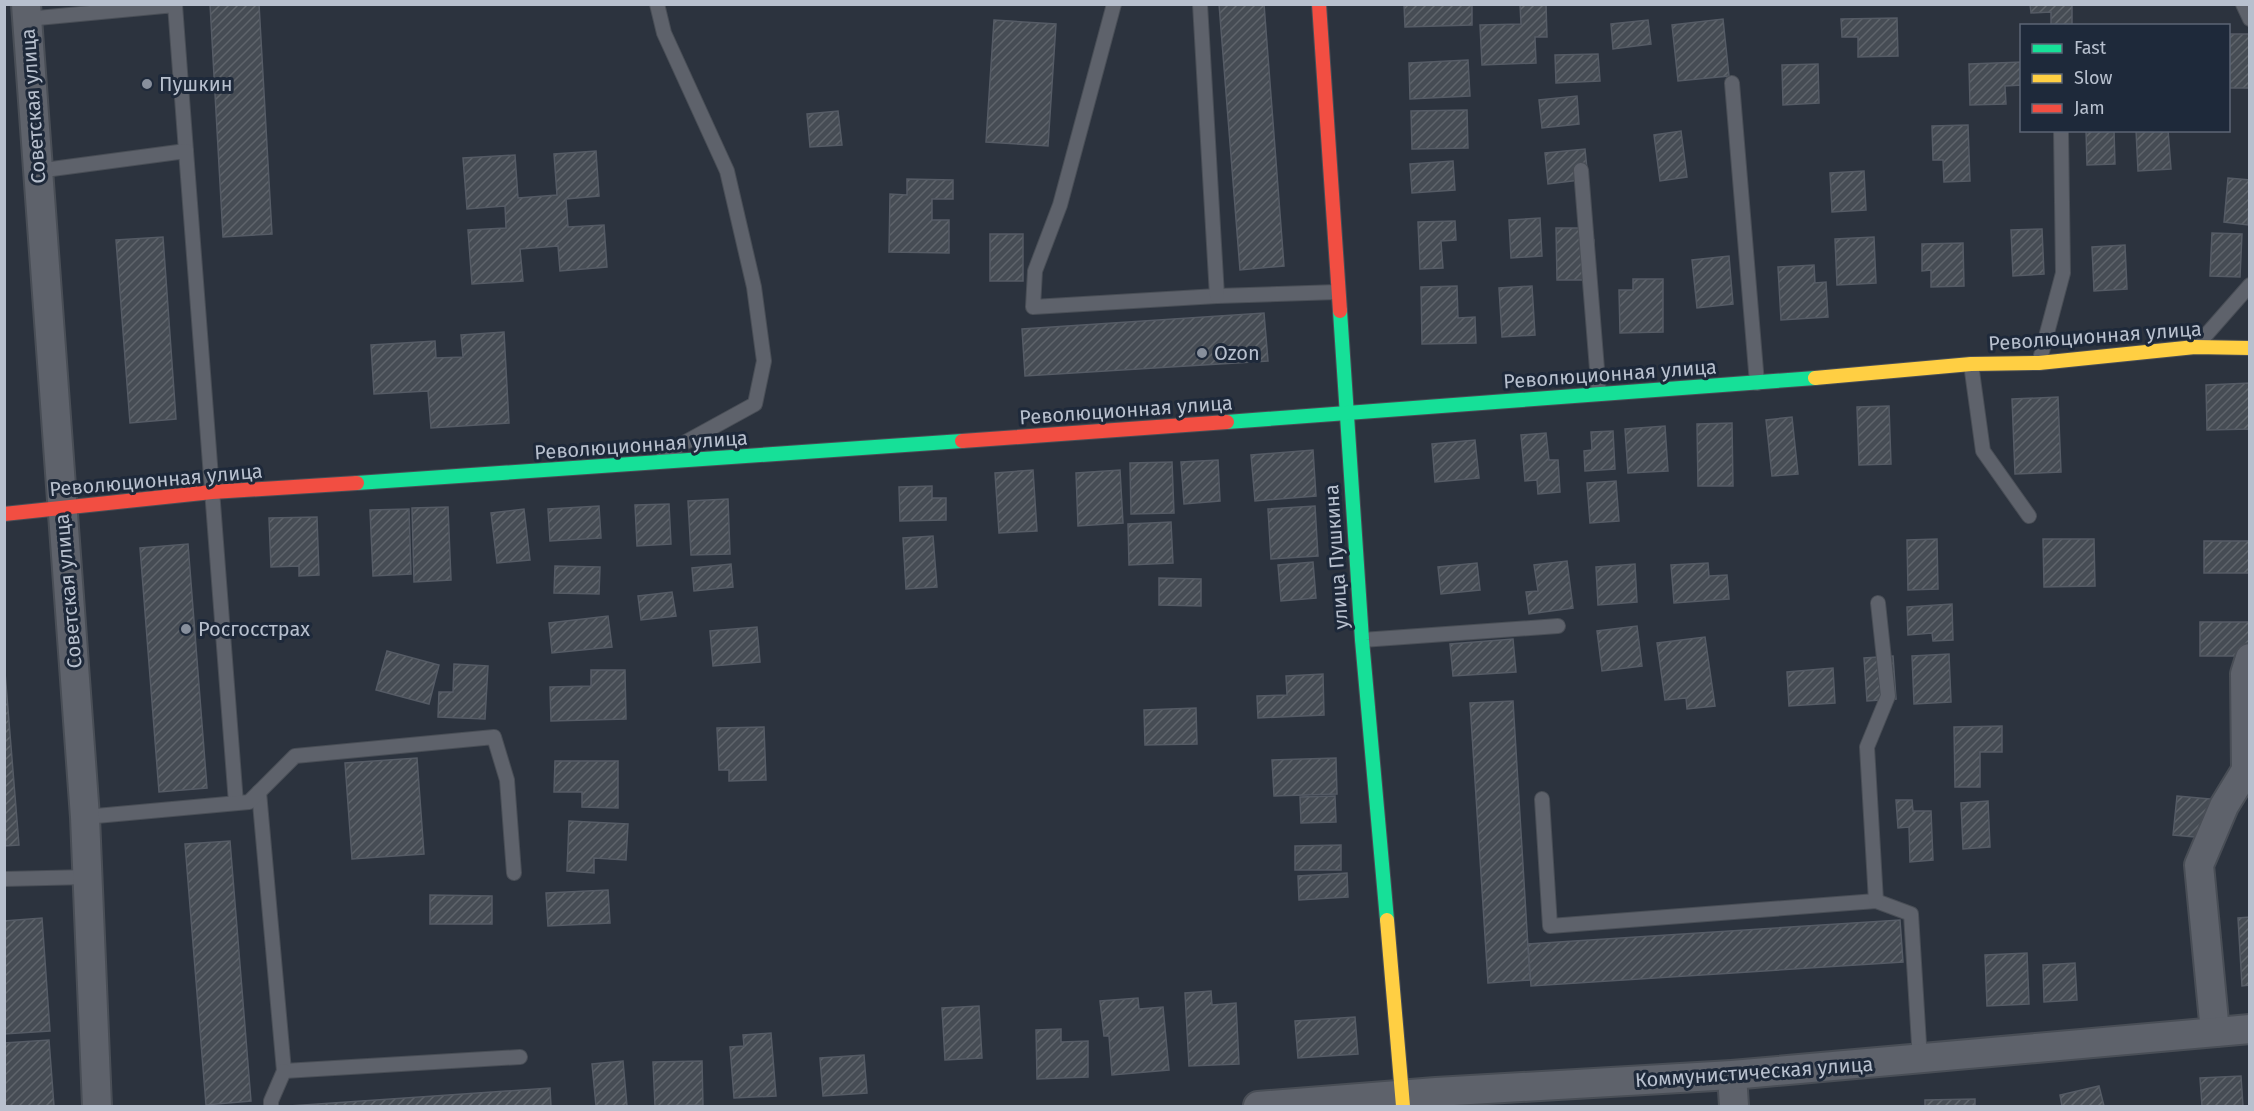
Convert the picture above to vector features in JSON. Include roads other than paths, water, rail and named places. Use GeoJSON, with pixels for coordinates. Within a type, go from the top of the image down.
{"type":"FeatureCollection","features":[{"type":"Feature","properties":{"kind":"street","name":"улица Пушкина"},"geometry":{"type":"LineString","coordinates":[[1319,4],[1362,640],[1403,1101]]}},
{"type":"Feature","properties":{"kind":"street","name":"Советская улица"},"geometry":{"type":"LineString","coordinates":[[26,11],[85,817],[97,1107]]}},
{"type":"Feature","properties":{"kind":"street","name":"Революционная улица"},"geometry":{"type":"LineString","coordinates":[[4,514],[212,492],[646,464],[1599,394],[1971,364],[2039,363],[2195,347],[2250,348]]}},
{"type":"Feature","properties":{"kind":"street"},"geometry":{"type":"LineString","coordinates":[[2215,1032],[2199,865],[2224,806],[2246,770],[2245,674],[2250,658]]}},
{"type":"Feature","properties":{"kind":"street","name":"Коммунистическая улица"},"geometry":{"type":"LineString","coordinates":[[1258,1107],[1403,1101],[1920,1060],[2250,1029]]}},
{"type":"Feature","properties":{"kind":"street"},"geometry":{"type":"LineString","coordinates":[[1732,1075],[1734,1107]]}},
{"type":"Feature","properties":{"kind":"lane"},"geometry":{"type":"LineString","coordinates":[[646,464],[755,404],[764,361],[754,287],[726,171],[664,33],[657,4]]}},
{"type":"Feature","properties":{"kind":"lane"},"geometry":{"type":"LineString","coordinates":[[1114,4],[1060,205],[1035,271],[1033,307],[1217,296],[1338,292]]}},
{"type":"Feature","properties":{"kind":"lane"},"geometry":{"type":"LineString","coordinates":[[1200,4],[1217,296]]}},
{"type":"Feature","properties":{"kind":"lane"},"geometry":{"type":"LineString","coordinates":[[2243,4],[2250,19]]}},
{"type":"Feature","properties":{"kind":"lane"},"geometry":{"type":"LineString","coordinates":[[26,11],[175,5],[236,803]]}},
{"type":"Feature","properties":{"kind":"lane"},"geometry":{"type":"LineString","coordinates":[[1732,83],[1757,382]]}},
{"type":"Feature","properties":{"kind":"lane"},"geometry":{"type":"LineString","coordinates":[[2039,363],[2063,273],[2061,132]]}},
{"type":"Feature","properties":{"kind":"lane"},"geometry":{"type":"LineString","coordinates":[[37,171],[186,151]]}},
{"type":"Feature","properties":{"kind":"lane"},"geometry":{"type":"LineString","coordinates":[[1581,170],[1599,394]]}},
{"type":"Feature","properties":{"kind":"lane"},"geometry":{"type":"LineString","coordinates":[[2195,347],[2250,285]]}},
{"type":"Feature","properties":{"kind":"lane"},"geometry":{"type":"LineString","coordinates":[[1971,364],[1983,451],[2029,516]]}},
{"type":"Feature","properties":{"kind":"lane"},"geometry":{"type":"LineString","coordinates":[[1876,902],[1867,747],[1888,696],[1878,603]]}},
{"type":"Feature","properties":{"kind":"lane"},"geometry":{"type":"LineString","coordinates":[[1362,640],[1558,626]]}},
{"type":"Feature","properties":{"kind":"lane"},"geometry":{"type":"LineString","coordinates":[[85,817],[249,802],[295,756],[494,737],[507,780],[514,873]]}},
{"type":"Feature","properties":{"kind":"lane"},"geometry":{"type":"LineString","coordinates":[[259,792],[284,1071],[271,1101],[271,1107]]}},
{"type":"Feature","properties":{"kind":"lane"},"geometry":{"type":"LineString","coordinates":[[1542,799],[1550,926],[1876,902],[1911,914],[1920,1060]]}},
{"type":"Feature","properties":{"kind":"lane"},"geometry":{"type":"LineString","coordinates":[[4,879],[88,877]]}},
{"type":"Feature","properties":{"kind":"lane"},"geometry":{"type":"LineString","coordinates":[[284,1071],[520,1057]]}},
{"type":"Feature","properties":{"kind":"place","name":"Пушкин"},"geometry":{"type":"Point","coordinates":[147,84]}},
{"type":"Feature","properties":{"kind":"place","name":"Ozon"},"geometry":{"type":"Point","coordinates":[1202,353]}},
{"type":"Feature","properties":{"kind":"place","name":"Росгосстрах"},"geometry":{"type":"Point","coordinates":[186,629]}}]}
